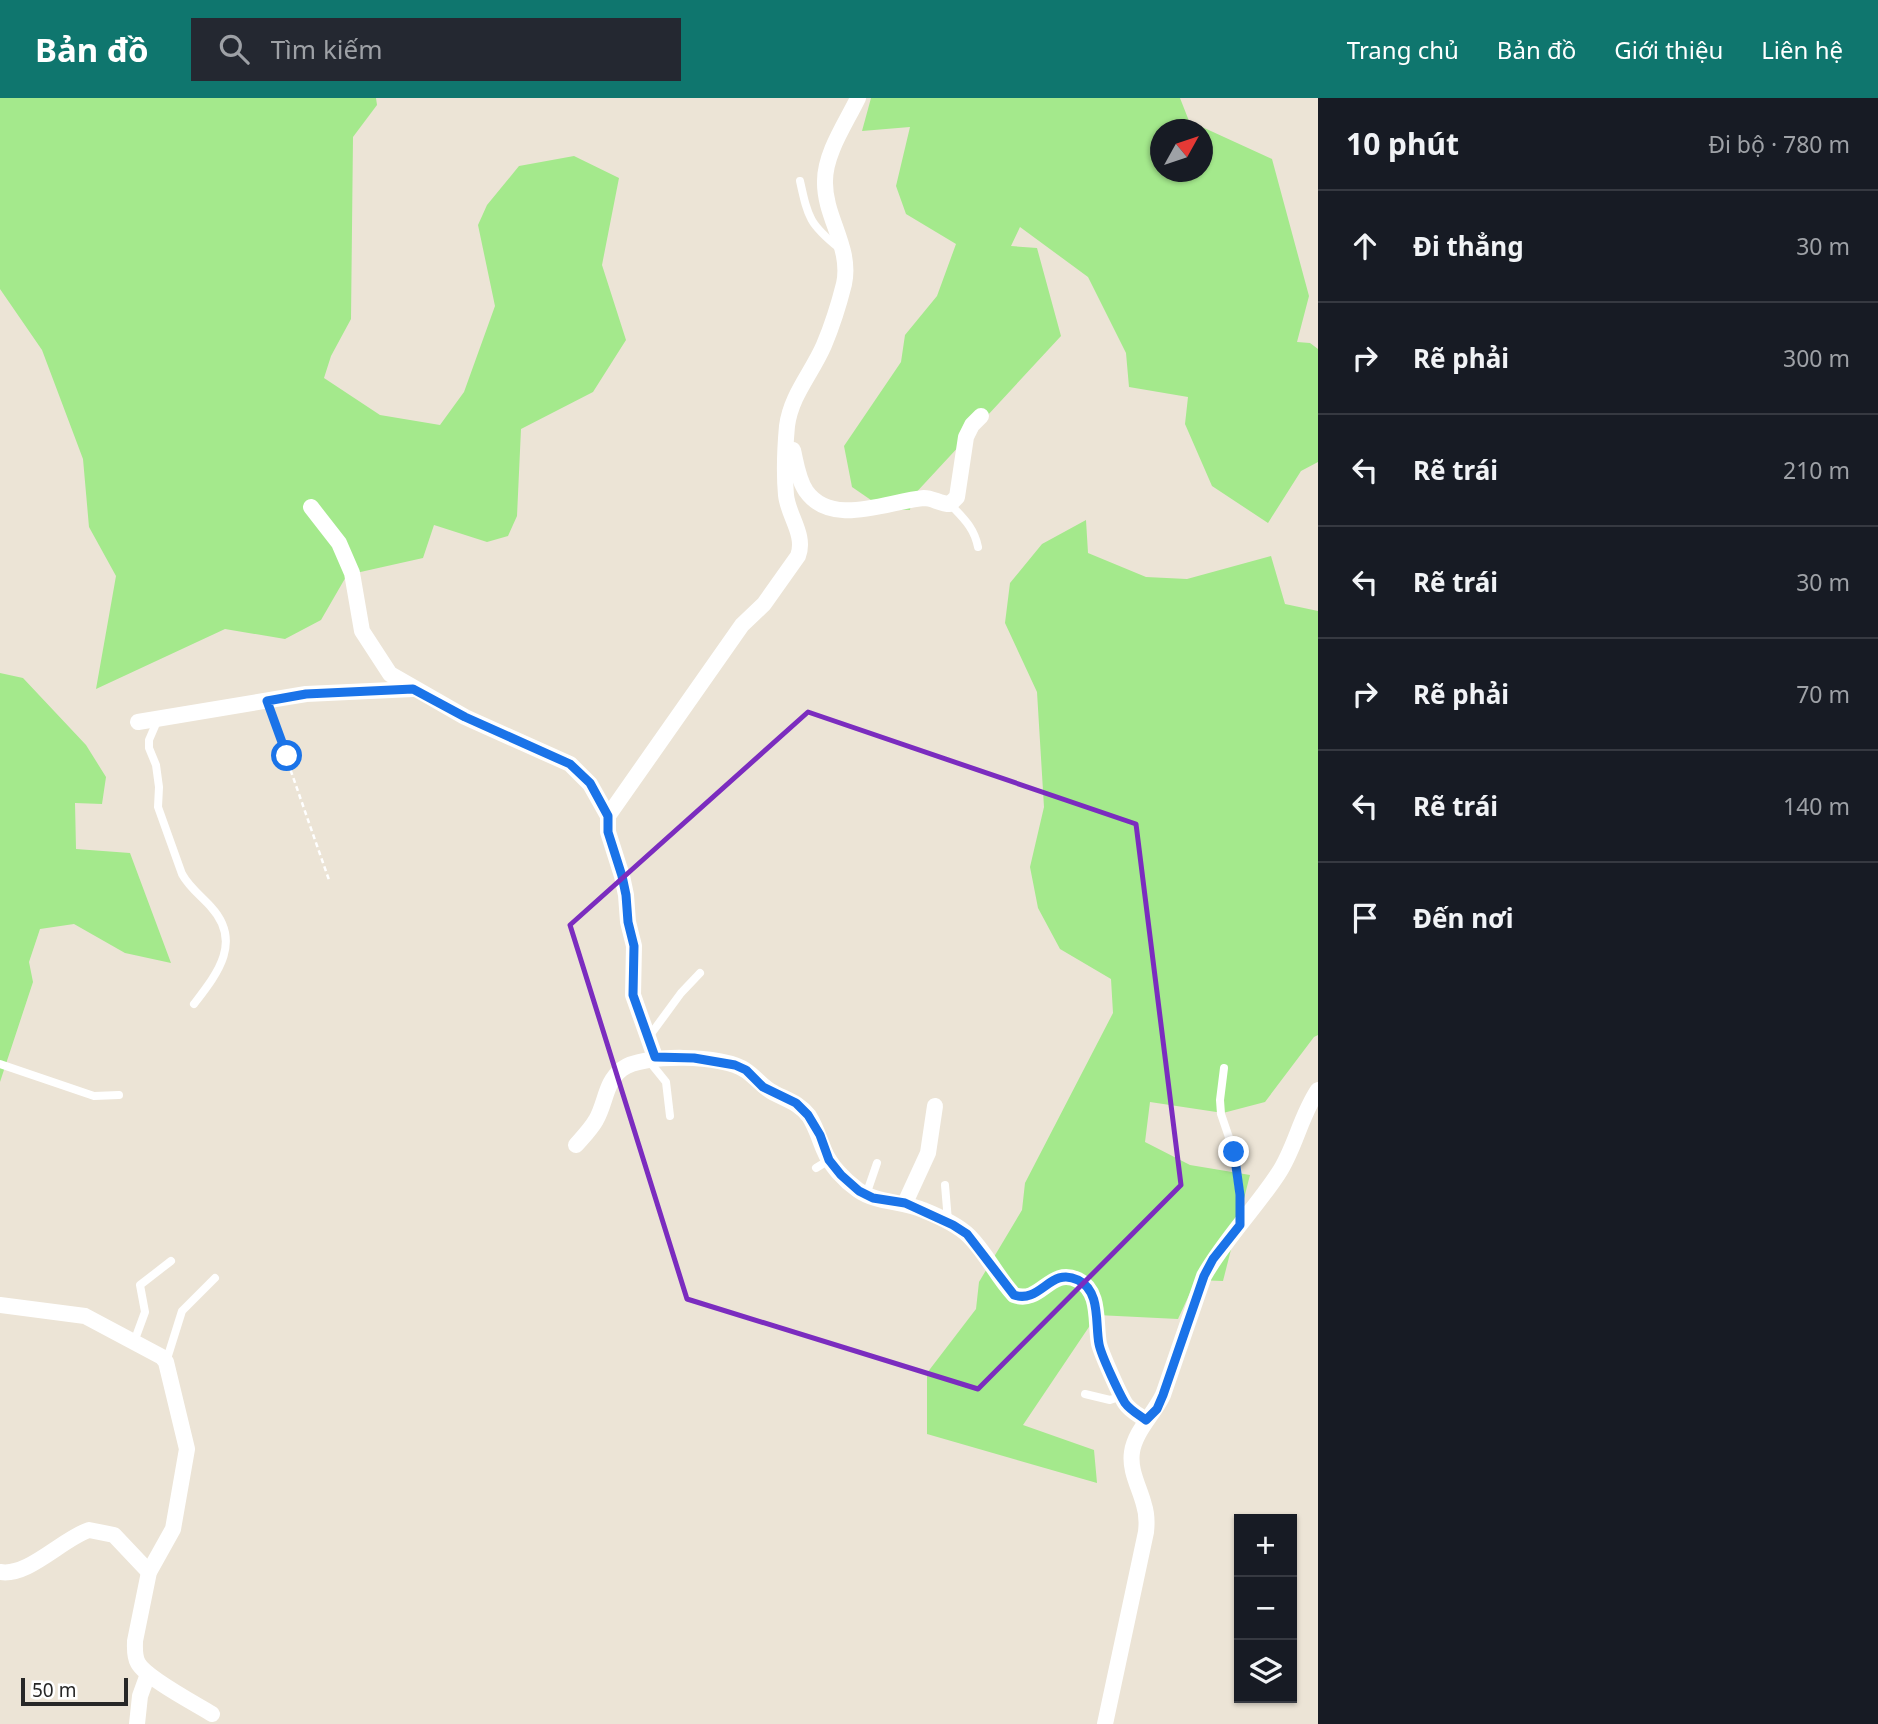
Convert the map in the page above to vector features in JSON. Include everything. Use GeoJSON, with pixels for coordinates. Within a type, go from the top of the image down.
{"type":"FeatureCollection","features":[{"type":"Feature","properties":{"kind":"street"},"geometry":{"type":"LineString","coordinates":[[608,816],[746,619],[764,604],[798,556],[800,540],[786,498],[787,427],[793,401],[824,345],[844,283],[844,251],[827,195],[825,169],[858,98]]}},
{"type":"Feature","properties":{"kind":"street"},"geometry":{"type":"LineString","coordinates":[[787,427],[799,475],[806,491],[828,507],[842,511],[922,498],[950,504],[957,497],[968,430],[981,416]]}},
{"type":"Feature","properties":{"kind":"street"},"geometry":{"type":"LineString","coordinates":[[311,507],[338,543],[352,573],[362,631],[390,674],[465,717],[570,764],[590,783],[608,816],[608,832],[622,876],[634,946],[633,995],[648,1038],[651,1058]]}},
{"type":"Feature","properties":{"kind":"street"},"geometry":{"type":"LineString","coordinates":[[138,722],[306,694],[413,689]]}},
{"type":"Feature","properties":{"kind":"street"},"geometry":{"type":"LineString","coordinates":[[576,1144],[596,1121],[610,1083],[632,1062],[651,1058],[694,1058],[735,1065],[746,1070],[763,1087],[796,1103],[808,1115],[820,1135],[823,1164],[866,1195],[905,1203],[948,1222],[967,1234],[1014,1295],[1024,1298],[1032,1296],[1048,1283],[1058,1279],[1072,1278],[1081,1281],[1091,1294],[1097,1313],[1099,1345],[1123,1396],[1135,1413],[1146,1420]]}},
{"type":"Feature","properties":{"kind":"street"},"geometry":{"type":"LineString","coordinates":[[1105,1724],[1146,1532],[1147,1517],[1132,1470],[1132,1451],[1146,1420],[1157,1409],[1163,1395],[1204,1276],[1213,1259],[1280,1171],[1305,1110],[1318,1090]]}},
{"type":"Feature","properties":{"kind":"street"},"geometry":{"type":"LineString","coordinates":[[905,1203],[928,1153],[935,1106]]}},
{"type":"Feature","properties":{"kind":"street"},"geometry":{"type":"LineString","coordinates":[[0,1305],[85,1316],[162,1357],[166,1362],[187,1449],[173,1530],[149,1572],[135,1641],[136,1660],[148,1674],[212,1714]]}},
{"type":"Feature","properties":{"kind":"street"},"geometry":{"type":"LineString","coordinates":[[0,1572],[8,1573],[21,1569],[89,1530],[114,1535],[149,1572]]}},
{"type":"Feature","properties":{"kind":"street"},"geometry":{"type":"LineString","coordinates":[[137,1724],[140,1696],[148,1674]]}},
{"type":"Feature","properties":{"kind":"lane"},"geometry":{"type":"LineString","coordinates":[[800,181],[806,211],[813,224],[844,251]]}},
{"type":"Feature","properties":{"kind":"lane"},"geometry":{"type":"LineString","coordinates":[[950,504],[970,524],[978,547]]}},
{"type":"Feature","properties":{"kind":"lane"},"geometry":{"type":"LineString","coordinates":[[158,719],[149,740],[159,787],[158,807],[186,882],[217,914],[226,937],[220,970],[194,1004]]}},
{"type":"Feature","properties":{"kind":"lane"},"geometry":{"type":"LineString","coordinates":[[648,1038],[700,972]]}},
{"type":"Feature","properties":{"kind":"lane"},"geometry":{"type":"LineString","coordinates":[[651,1058],[666,1082],[670,1116]]}},
{"type":"Feature","properties":{"kind":"lane"},"geometry":{"type":"LineString","coordinates":[[0,1064],[94,1096],[118,1094]]}},
{"type":"Feature","properties":{"kind":"lane"},"geometry":{"type":"LineString","coordinates":[[1224,1068],[1221,1114],[1234,1152],[1240,1195],[1240,1225]]}},
{"type":"Feature","properties":{"kind":"lane"},"geometry":{"type":"LineString","coordinates":[[866,1195],[877,1163]]}},
{"type":"Feature","properties":{"kind":"lane"},"geometry":{"type":"LineString","coordinates":[[945,1185],[948,1222]]}},
{"type":"Feature","properties":{"kind":"lane"},"geometry":{"type":"LineString","coordinates":[[134,1342],[145,1312],[140,1285],[171,1261]]}},
{"type":"Feature","properties":{"kind":"lane"},"geometry":{"type":"LineString","coordinates":[[166,1362],[182,1311],[215,1278]]}},
{"type":"Feature","properties":{"kind":"lane"},"geometry":{"type":"LineString","coordinates":[[1084,1394],[1110,1400],[1123,1396]]}},
{"type":"Feature","properties":{"kind":"path"},"geometry":{"type":"LineString","coordinates":[[267,701],[329,880]]}},
{"type":"Feature","properties":{"kind":"highlighted area"},"geometry":{"type":"Polygon","coordinates":[[[808,712],[1136,824],[1181,1185],[978,1389],[687,1299],[570,925],[808,712]]]}},
{"type":"Feature","properties":{"kind":"green space"},"geometry":{"type":"Polygon","coordinates":[[[0,98],[376,98],[377,105],[353,137],[351,319],[331,356],[324,378],[380,415],[440,425],[464,392],[495,306],[478,225],[487,205],[519,166],[574,156],[619,178],[602,265],[626,340],[593,392],[521,429],[517,516],[508,536],[487,542],[434,525],[423,558],[347,575],[321,620],[285,639],[225,629],[96,689],[116,576],[89,527],[83,459],[42,350],[0,289],[0,98]]]}},
{"type":"Feature","properties":{"kind":"green space"},"geometry":{"type":"Polygon","coordinates":[[[871,98],[1180,98],[1188,119],[1150,119],[1150,182],[1213,182],[1213,132],[1272,159],[1309,296],[1297,342],[1310,343],[1318,349],[1318,462],[1301,471],[1268,523],[1212,486],[1185,424],[1188,397],[1129,387],[1126,353],[1088,277],[1020,227],[1011,246],[1037,248],[1061,336],[912,497],[910,510],[884,509],[852,487],[844,446],[901,362],[905,335],[937,296],[956,244],[906,214],[896,186],[910,127],[862,131],[871,98]]]}},
{"type":"Feature","properties":{"kind":"green space"},"geometry":{"type":"Polygon","coordinates":[[[1086,520],[1088,553],[1146,577],[1187,579],[1271,556],[1285,604],[1318,611],[1318,1035],[1265,1102],[1223,1113],[1150,1102],[1145,1142],[1190,1165],[1250,1175],[1223,1281],[1196,1280],[1178,1319],[1097,1315],[1023,1425],[1094,1450],[1097,1483],[927,1434],[927,1373],[976,1309],[979,1282],[1022,1210],[1025,1183],[1113,1013],[1111,979],[1060,949],[1038,908],[1030,867],[1044,807],[1037,692],[1005,623],[1010,583],[1042,544],[1086,520]]]}},
{"type":"Feature","properties":{"kind":"green space"},"geometry":{"type":"Polygon","coordinates":[[[0,673],[23,678],[86,745],[106,777],[102,804],[75,803],[76,849],[130,853],[171,963],[125,953],[74,924],[40,929],[29,962],[33,982],[0,1082],[0,673]]]}},
{"type":"Feature","properties":{"kind":"route"},"geometry":{"type":"LineString","coordinates":[[287,756],[267,701],[306,694],[413,689],[465,717],[570,764],[581,772],[608,816],[608,832],[622,876],[634,946],[633,995],[655,1057],[694,1058],[735,1065],[746,1070],[763,1087],[796,1103],[808,1115],[820,1135],[822,1148],[829,1160],[859,1191],[873,1198],[905,1203],[926,1211],[967,1234],[1014,1295],[1024,1298],[1032,1296],[1048,1283],[1058,1279],[1072,1278],[1081,1281],[1091,1294],[1097,1313],[1099,1345],[1126,1403],[1146,1420],[1157,1409],[1163,1395],[1204,1276],[1213,1259],[1240,1225],[1240,1195],[1234,1152]]}}]}
